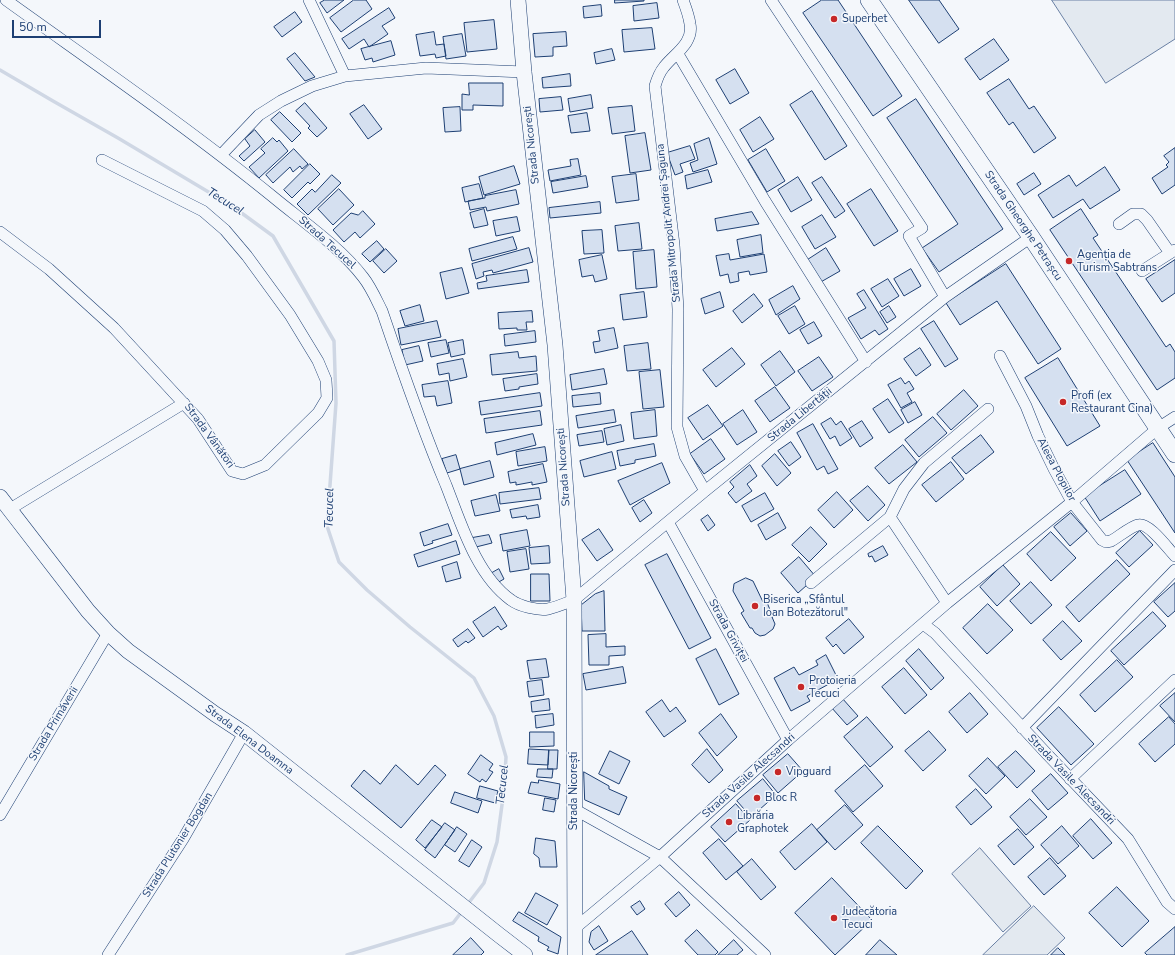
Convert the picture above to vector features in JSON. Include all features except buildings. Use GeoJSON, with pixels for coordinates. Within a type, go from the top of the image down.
{"type":"FeatureCollection","features":[{"type":"Feature","properties":{"kind":"main road","name":"Strada Nicorești"},"geometry":{"type":"LineString","coordinates":[[518,0],[524,72],[555,345],[574,600],[575,955]]}},
{"type":"Feature","properties":{"kind":"main road","name":"Strada Gheorghe Petrașcu"},"geometry":{"type":"LineString","coordinates":[[869,0],[1031,237],[1175,454]]}},
{"type":"Feature","properties":{"kind":"main road","name":"Strada Elena Doamna"},"geometry":{"type":"LineString","coordinates":[[3,503],[88,611],[108,633],[128,651],[215,714],[244,733],[525,955]]}},
{"type":"Feature","properties":{"kind":"main road","name":"Strada Nicorești"},"geometry":{"type":"LineString","coordinates":[[574,932],[583,955]]}},
{"type":"Feature","properties":{"kind":"street","name":"Strada Tecucel"},"geometry":{"type":"LineString","coordinates":[[6,0],[221,155],[327,241],[348,260],[363,277],[373,292],[382,311],[428,442],[471,547],[483,570],[495,586],[511,601],[525,607],[548,609],[574,600]]}},
{"type":"Feature","properties":{"kind":"street"},"geometry":{"type":"LineString","coordinates":[[309,0],[345,76]]}},
{"type":"Feature","properties":{"kind":"street","name":"Strada Mitropolit Andrei Șaguna"},"geometry":{"type":"LineString","coordinates":[[683,0],[691,25],[690,36],[678,54],[664,66],[659,74],[655,86],[674,246],[678,301],[677,427],[685,456],[705,491]]}},
{"type":"Feature","properties":{"kind":"street"},"geometry":{"type":"LineString","coordinates":[[771,0],[922,228],[909,236],[945,297]]}},
{"type":"Feature","properties":{"kind":"street"},"geometry":{"type":"LineString","coordinates":[[678,54],[765,201],[866,362]]}},
{"type":"Feature","properties":{"kind":"street"},"geometry":{"type":"LineString","coordinates":[[221,155],[259,114],[281,101],[312,86],[345,76],[426,68],[524,72]]}},
{"type":"Feature","properties":{"kind":"street","name":"Strada Vânători"},"geometry":{"type":"LineString","coordinates":[[0,232],[49,269],[114,328],[198,419],[232,470],[243,474],[265,465],[318,414],[327,398],[326,380],[318,361],[290,315],[247,256],[225,230],[203,211],[102,160]]}},
{"type":"Feature","properties":{"kind":"street"},"geometry":{"type":"LineString","coordinates":[[1118,224],[1133,214],[1141,214],[1172,252],[1142,271]]}},
{"type":"Feature","properties":{"kind":"street","name":"Strada Libertății"},"geometry":{"type":"LineString","coordinates":[[574,600],[705,491],[945,297],[1031,237]]}},
{"type":"Feature","properties":{"kind":"street","name":"Aleea Plopilor"},"geometry":{"type":"LineString","coordinates":[[1000,356],[1026,406],[1054,470],[1072,502],[1102,540],[1106,542],[1111,541],[1139,524],[1145,525],[1175,556]]}},
{"type":"Feature","properties":{"kind":"street"},"geometry":{"type":"LineString","coordinates":[[3,503],[184,403]]}},
{"type":"Feature","properties":{"kind":"street"},"geometry":{"type":"LineString","coordinates":[[810,583],[890,516],[904,489],[924,463],[988,409]]}},
{"type":"Feature","properties":{"kind":"street","name":"Strada Vasile Alecsandri"},"geometry":{"type":"LineString","coordinates":[[574,932],[660,857],[788,740],[947,603],[1072,502],[1158,428],[1175,417]]}},
{"type":"Feature","properties":{"kind":"street"},"geometry":{"type":"LineString","coordinates":[[890,516],[947,603]]}},
{"type":"Feature","properties":{"kind":"street","name":"Strada Griviței"},"geometry":{"type":"LineString","coordinates":[[668,522],[788,740]]}},
{"type":"Feature","properties":{"kind":"street"},"geometry":{"type":"LineString","coordinates":[[1022,728],[1175,570]]}},
{"type":"Feature","properties":{"kind":"street","name":"Strada Vasile Alecsandri"},"geometry":{"type":"LineString","coordinates":[[924,624],[935,633],[1022,728],[1128,839],[1172,902]]}},
{"type":"Feature","properties":{"kind":"street","name":"Strada Primăverii"},"geometry":{"type":"LineString","coordinates":[[0,815],[108,633]]}},
{"type":"Feature","properties":{"kind":"street"},"geometry":{"type":"LineString","coordinates":[[1070,779],[1175,680]]}},
{"type":"Feature","properties":{"kind":"street","name":"Strada Plutonier Bogdan"},"geometry":{"type":"LineString","coordinates":[[108,955],[184,839],[244,733]]}},
{"type":"Feature","properties":{"kind":"street"},"geometry":{"type":"LineString","coordinates":[[574,809],[660,857],[765,955]]}},
{"type":"Feature","properties":{"kind":"shaded area"},"geometry":{"type":"Polygon","coordinates":[[[1052,0],[1175,0],[1175,39],[1106,83],[1052,0]]]}},
{"type":"Feature","properties":{"kind":"shaded area"},"geometry":{"type":"Polygon","coordinates":[[[980,848],[1031,906],[1003,932],[952,874],[980,848]]]}},
{"type":"Feature","properties":{"kind":"shaded area"},"geometry":{"type":"Polygon","coordinates":[[[1034,906],[1065,938],[1047,955],[983,955],[1034,906]]]}},
{"type":"Feature","properties":{"kind":"waterway","name":"Tecucel"},"geometry":{"type":"LineString","coordinates":[[0,70],[232,206],[273,236],[334,341],[336,403],[327,526],[339,562],[367,590],[410,627],[474,678],[494,716],[506,757],[504,790],[497,842],[484,883],[467,905]]}},
{"type":"Feature","properties":{"kind":"waterway","name":"Tecucel"},"geometry":{"type":"LineString","coordinates":[[347,955],[453,923],[463,910]]}},
{"type":"Feature","properties":{"kind":"place","name":"Superbet"},"geometry":{"type":"Point","coordinates":[834,19]}},
{"type":"Feature","properties":{"kind":"place","name":"Agenția de Turism Sabtrans"},"geometry":{"type":"Point","coordinates":[1069,261]}},
{"type":"Feature","properties":{"kind":"place","name":"Profi (ex Restaurant Cina)"},"geometry":{"type":"Point","coordinates":[1063,402]}},
{"type":"Feature","properties":{"kind":"place","name":"Biserica „Sfântul Ioan Botezătorul\""},"geometry":{"type":"Point","coordinates":[755,606]}},
{"type":"Feature","properties":{"kind":"place","name":"Protoieria Tecuci"},"geometry":{"type":"Point","coordinates":[801,687]}},
{"type":"Feature","properties":{"kind":"place","name":"Vipguard"},"geometry":{"type":"Point","coordinates":[778,772]}},
{"type":"Feature","properties":{"kind":"place","name":"Bloc R"},"geometry":{"type":"Point","coordinates":[757,798]}},
{"type":"Feature","properties":{"kind":"place","name":"Librăria Graphotek"},"geometry":{"type":"Point","coordinates":[729,822]}},
{"type":"Feature","properties":{"kind":"place","name":"Judecătoria Tecuci"},"geometry":{"type":"Point","coordinates":[834,918]}}]}
